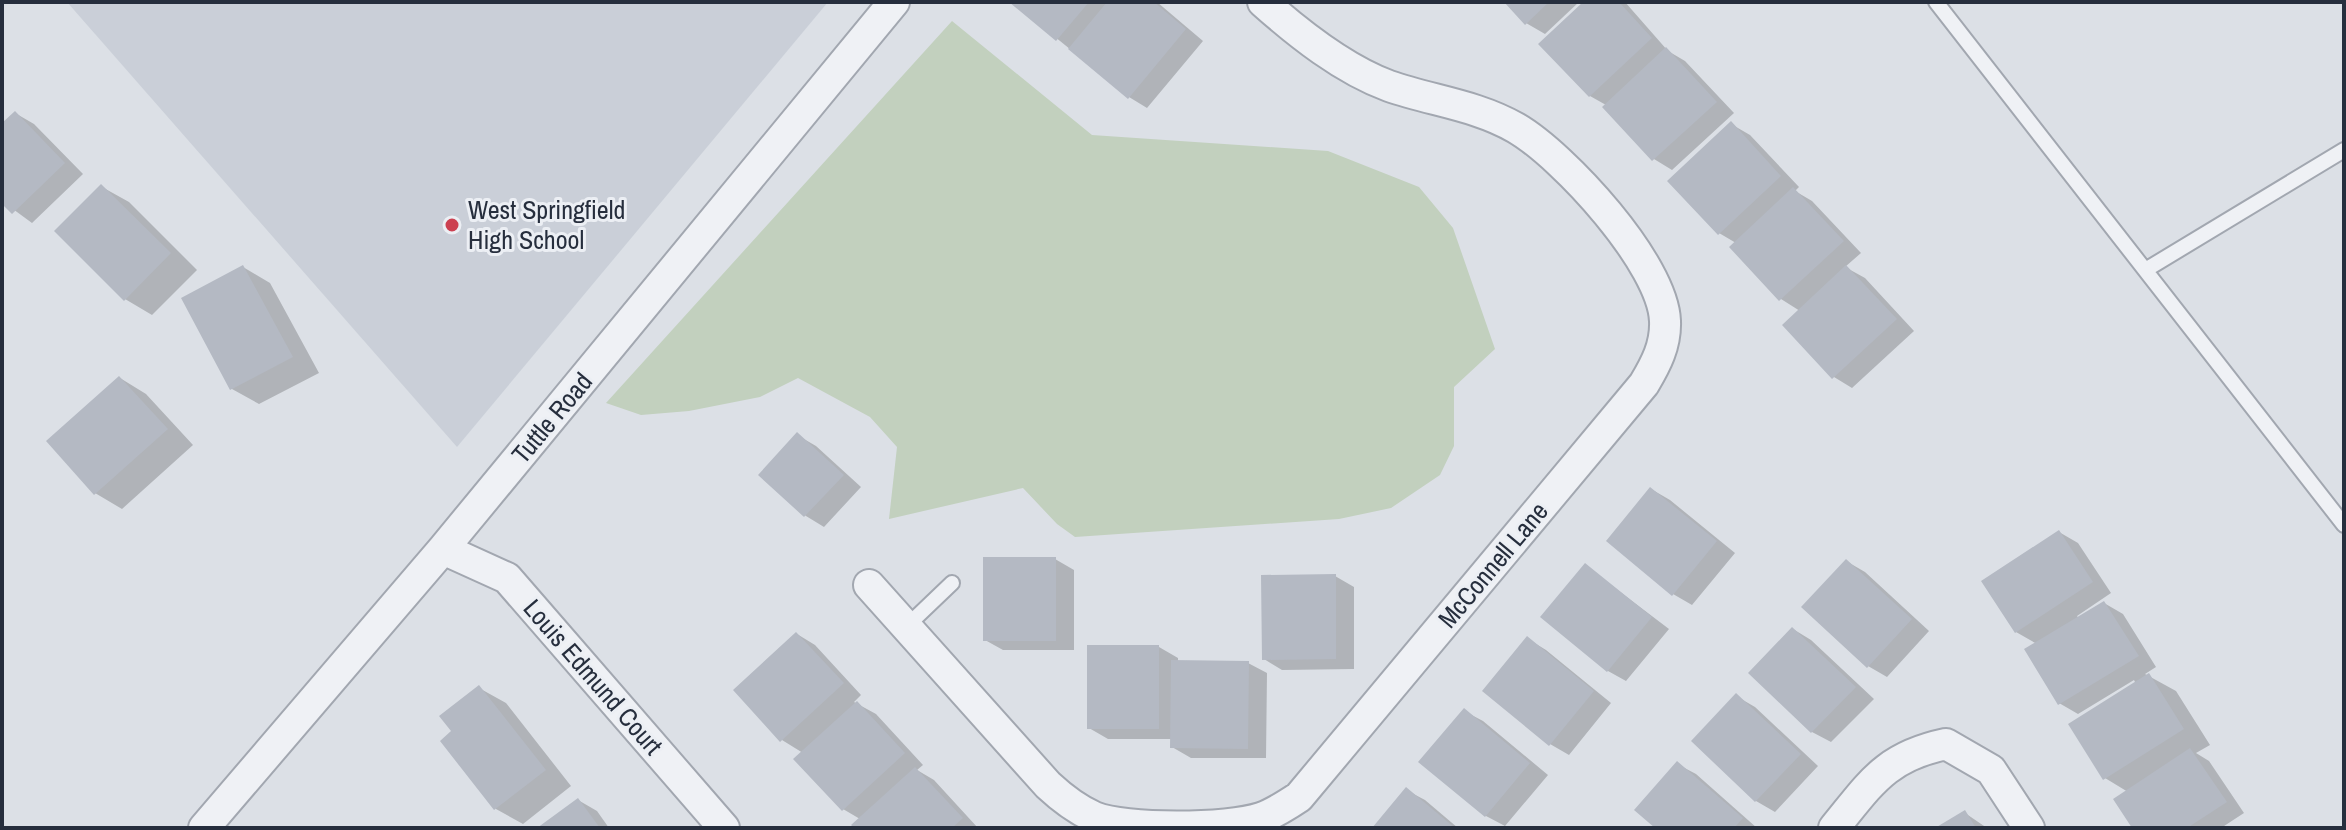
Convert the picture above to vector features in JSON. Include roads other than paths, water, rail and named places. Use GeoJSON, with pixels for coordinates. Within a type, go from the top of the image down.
{"type":"FeatureCollection","features":[{"type":"Feature","properties":{"kind":"street","name":"Tuttle Road"},"geometry":{"type":"LineString","coordinates":[[204,828],[443,549],[894,2]]}},
{"type":"Feature","properties":{"kind":"street","name":"McConnell Lane"},"geometry":{"type":"LineString","coordinates":[[869,585],[1048,785],[1076,807],[1095,817],[1131,825],[1219,824],[1259,818],[1299,797],[1644,384],[1659,360],[1665,321],[1661,295],[1649,270],[1573,175],[1550,152],[1494,116],[1391,86],[1365,75],[1335,57],[1263,2]]}},
{"type":"Feature","properties":{"kind":"street","name":"Louis Edmund Court"},"geometry":{"type":"LineString","coordinates":[[443,549],[507,578],[724,828]]}},
{"type":"Feature","properties":{"kind":"street"},"geometry":{"type":"LineString","coordinates":[[1834,828],[1880,772],[1914,751],[1946,744],[1991,770],[2029,828]]}},
{"type":"Feature","properties":{"kind":"lane"},"geometry":{"type":"LineString","coordinates":[[1936,2],[2344,525]]}},
{"type":"Feature","properties":{"kind":"lane"},"geometry":{"type":"LineString","coordinates":[[2147,269],[2344,150]]}},
{"type":"Feature","properties":{"kind":"lane"},"geometry":{"type":"LineString","coordinates":[[907,626],[952,583]]}},
{"type":"Feature","properties":{"kind":"place","name":"West Springfield High School"},"geometry":{"type":"Point","coordinates":[452,225]}}]}
